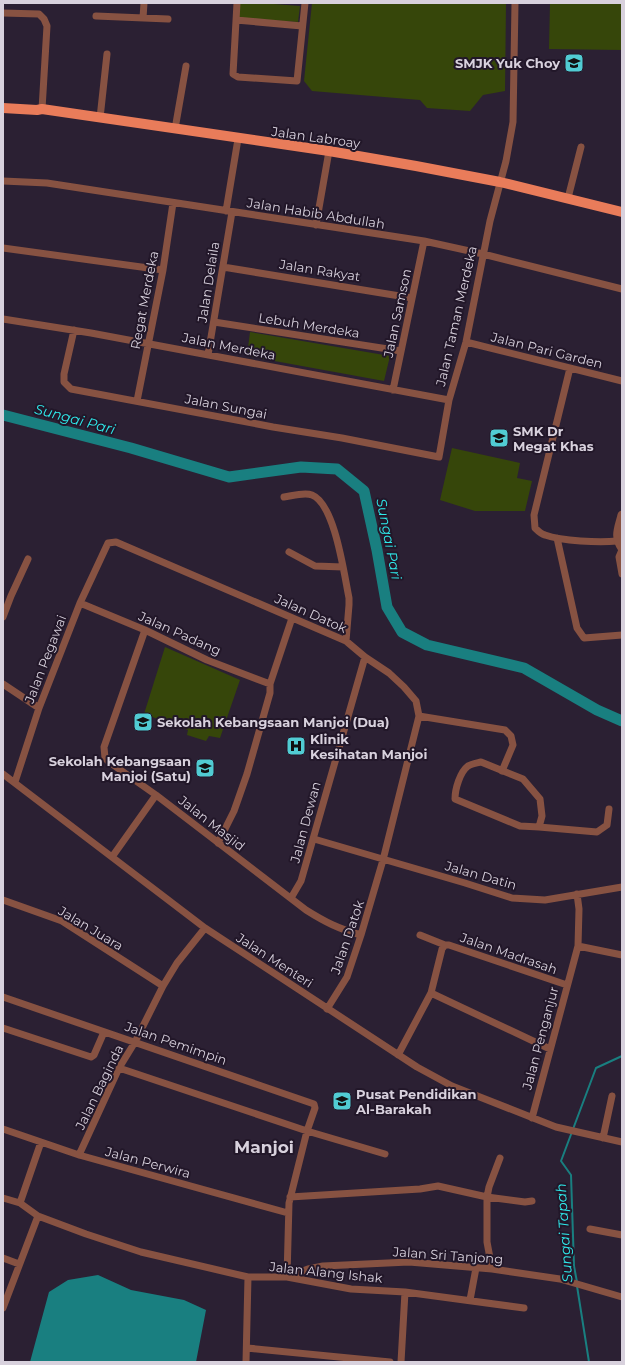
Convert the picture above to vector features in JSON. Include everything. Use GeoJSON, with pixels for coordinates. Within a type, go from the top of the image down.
{"type":"FeatureCollection","features":[{"type":"Feature","properties":{"kind":"main road"},"geometry":{"type":"LineString","coordinates":[[3,104],[39,106],[42,109]]}},
{"type":"Feature","properties":{"kind":"main road","name":"Jalan Labroay"},"geometry":{"type":"LineString","coordinates":[[3,108],[42,109],[238,139],[329,151],[500,182],[622,212]]}},
{"type":"Feature","properties":{"kind":"street"},"geometry":{"type":"LineString","coordinates":[[143,18],[144,3]]}},
{"type":"Feature","properties":{"kind":"street"},"geometry":{"type":"LineString","coordinates":[[238,3],[233,74],[238,77],[297,81],[305,3]]}},
{"type":"Feature","properties":{"kind":"street","name":"Jalan Taman Merdeka"},"geometry":{"type":"LineString","coordinates":[[439,457],[449,400],[466,342],[483,254],[506,161],[513,122],[515,3]]}},
{"type":"Feature","properties":{"kind":"street"},"geometry":{"type":"LineString","coordinates":[[3,13],[39,14],[44,19],[47,26],[42,109]]}},
{"type":"Feature","properties":{"kind":"street"},"geometry":{"type":"LineString","coordinates":[[96,16],[168,19]]}},
{"type":"Feature","properties":{"kind":"street"},"geometry":{"type":"LineString","coordinates":[[236,20],[302,26]]}},
{"type":"Feature","properties":{"kind":"street"},"geometry":{"type":"LineString","coordinates":[[100,118],[107,54]]}},
{"type":"Feature","properties":{"kind":"street"},"geometry":{"type":"LineString","coordinates":[[175,129],[186,66]]}},
{"type":"Feature","properties":{"kind":"street","name":"Jalan Delaila"},"geometry":{"type":"LineString","coordinates":[[208,355],[223,267],[238,139]]}},
{"type":"Feature","properties":{"kind":"street"},"geometry":{"type":"LineString","coordinates":[[568,198],[581,147]]}},
{"type":"Feature","properties":{"kind":"street"},"geometry":{"type":"LineString","coordinates":[[316,225],[329,151]]}},
{"type":"Feature","properties":{"kind":"street","name":"Jalan Habib Abdullah"},"geometry":{"type":"LineString","coordinates":[[3,181],[47,183],[424,241],[483,254],[622,289]]}},
{"type":"Feature","properties":{"kind":"street","name":"Regat Merdeka"},"geometry":{"type":"LineString","coordinates":[[137,401],[163,270],[173,203]]}},
{"type":"Feature","properties":{"kind":"street","name":"Jalan Samson"},"geometry":{"type":"LineString","coordinates":[[393,390],[424,241]]}},
{"type":"Feature","properties":{"kind":"street"},"geometry":{"type":"LineString","coordinates":[[3,248],[163,270]]}},
{"type":"Feature","properties":{"kind":"street","name":"Jalan Rakyat"},"geometry":{"type":"LineString","coordinates":[[223,267],[412,298]]}},
{"type":"Feature","properties":{"kind":"street","name":"Jalan Merdeka"},"geometry":{"type":"LineString","coordinates":[[3,319],[148,343],[449,400]]}},
{"type":"Feature","properties":{"kind":"street","name":"Lebuh Merdeka"},"geometry":{"type":"LineString","coordinates":[[214,322],[401,351]]}},
{"type":"Feature","properties":{"kind":"street","name":"Jalan Sungai"},"geometry":{"type":"LineString","coordinates":[[74,330],[64,374],[64,382],[71,389],[439,457]]}},
{"type":"Feature","properties":{"kind":"street","name":"Jalan Pari Garden"},"geometry":{"type":"LineString","coordinates":[[466,342],[622,381]]}},
{"type":"Feature","properties":{"kind":"street"},"geometry":{"type":"LineString","coordinates":[[570,368],[534,515],[535,528],[543,535],[557,538],[620,546]]}},
{"type":"Feature","properties":{"kind":"street"},"geometry":{"type":"LineString","coordinates":[[284,496],[306,494],[317,498],[324,506],[333,524],[349,598],[346,641]]}},
{"type":"Feature","properties":{"kind":"street"},"geometry":{"type":"LineString","coordinates":[[622,515],[618,533],[620,546],[619,557],[622,574]]}},
{"type":"Feature","properties":{"kind":"street"},"geometry":{"type":"LineString","coordinates":[[557,538],[577,628],[584,638],[622,635]]}},
{"type":"Feature","properties":{"kind":"street","name":"Jalan Datok"},"geometry":{"type":"LineString","coordinates":[[105,547],[108,544],[116,542],[346,641],[365,657],[389,673],[416,701],[419,716],[383,860],[347,977],[327,1009]]}},
{"type":"Feature","properties":{"kind":"street","name":"Jalan Pegawai"},"geometry":{"type":"LineString","coordinates":[[14,782],[39,708],[80,603],[105,547]]}},
{"type":"Feature","properties":{"kind":"street"},"geometry":{"type":"LineString","coordinates":[[290,552],[315,566],[343,567]]}},
{"type":"Feature","properties":{"kind":"street"},"geometry":{"type":"LineString","coordinates":[[3,617],[28,559]]}},
{"type":"Feature","properties":{"kind":"street"},"geometry":{"type":"LineString","coordinates":[[3,594],[11,596]]}},
{"type":"Feature","properties":{"kind":"street","name":"Jalan Padang"},"geometry":{"type":"LineString","coordinates":[[80,603],[145,630],[207,660],[270,684]]}},
{"type":"Feature","properties":{"kind":"street"},"geometry":{"type":"LineString","coordinates":[[218,843],[234,811],[247,774],[270,693],[270,684],[292,618]]}},
{"type":"Feature","properties":{"kind":"street","name":"Jalan Masjid"},"geometry":{"type":"LineString","coordinates":[[145,630],[104,747],[105,758],[291,898],[329,924],[361,935]]}},
{"type":"Feature","properties":{"kind":"street","name":"Jalan Dewan"},"geometry":{"type":"LineString","coordinates":[[291,898],[301,881],[314,839],[365,657]]}},
{"type":"Feature","properties":{"kind":"street"},"geometry":{"type":"LineString","coordinates":[[3,684],[39,708]]}},
{"type":"Feature","properties":{"kind":"street"},"geometry":{"type":"LineString","coordinates":[[419,716],[505,730],[511,736],[513,744],[502,770]]}},
{"type":"Feature","properties":{"kind":"street"},"geometry":{"type":"LineString","coordinates":[[538,827],[542,816],[540,798],[523,779],[481,762],[469,765],[463,772],[455,792],[455,799],[520,826],[597,832],[607,825],[609,809]]}},
{"type":"Feature","properties":{"kind":"street","name":"Jalan Menteri"},"geometry":{"type":"LineString","coordinates":[[3,774],[205,928],[398,1055],[452,1086],[532,1118],[556,1127],[622,1142]]}},
{"type":"Feature","properties":{"kind":"street"},"geometry":{"type":"LineString","coordinates":[[112,856],[156,795]]}},
{"type":"Feature","properties":{"kind":"street","name":"Jalan Datin"},"geometry":{"type":"LineString","coordinates":[[314,839],[512,898],[545,900],[622,887]]}},
{"type":"Feature","properties":{"kind":"street","name":"Jalan Penganjur"},"geometry":{"type":"LineString","coordinates":[[532,1118],[578,946],[579,909],[577,894]]}},
{"type":"Feature","properties":{"kind":"street","name":"Jalan Juara"},"geometry":{"type":"LineString","coordinates":[[3,900],[62,921],[163,986]]}},
{"type":"Feature","properties":{"kind":"street","name":"Jalan Baginda"},"geometry":{"type":"LineString","coordinates":[[79,1155],[118,1068],[135,1042],[163,986],[177,962],[205,928]]}},
{"type":"Feature","properties":{"kind":"street"},"geometry":{"type":"LineString","coordinates":[[420,935],[445,945]]}},
{"type":"Feature","properties":{"kind":"street","name":"Jalan Madrasah"},"geometry":{"type":"LineString","coordinates":[[398,1055],[431,993],[442,949],[445,945],[449,945],[567,985]]}},
{"type":"Feature","properties":{"kind":"street"},"geometry":{"type":"LineString","coordinates":[[578,946],[622,955]]}},
{"type":"Feature","properties":{"kind":"street"},"geometry":{"type":"LineString","coordinates":[[431,993],[550,1049]]}},
{"type":"Feature","properties":{"kind":"street","name":"Jalan Pemimpin"},"geometry":{"type":"LineString","coordinates":[[3,998],[312,1103],[315,1108],[307,1132],[290,1198],[288,1213],[287,1277]]}},
{"type":"Feature","properties":{"kind":"street"},"geometry":{"type":"LineString","coordinates":[[3,1028],[91,1057],[94,1055],[104,1032]]}},
{"type":"Feature","properties":{"kind":"street"},"geometry":{"type":"LineString","coordinates":[[118,1068],[307,1132],[385,1154]]}},
{"type":"Feature","properties":{"kind":"street"},"geometry":{"type":"LineString","coordinates":[[602,1138],[612,1096]]}},
{"type":"Feature","properties":{"kind":"street","name":"Jalan Perwira"},"geometry":{"type":"LineString","coordinates":[[3,1129],[79,1155],[288,1213]]}},
{"type":"Feature","properties":{"kind":"street"},"geometry":{"type":"LineString","coordinates":[[20,1203],[41,1142]]}},
{"type":"Feature","properties":{"kind":"street"},"geometry":{"type":"LineString","coordinates":[[492,1269],[487,1242],[487,1197],[489,1187],[500,1158]]}},
{"type":"Feature","properties":{"kind":"street"},"geometry":{"type":"LineString","coordinates":[[290,1198],[420,1189],[438,1186],[487,1197],[525,1202],[532,1201]]}},
{"type":"Feature","properties":{"kind":"street","name":"Jalan Alang Ishak"},"geometry":{"type":"LineString","coordinates":[[3,1198],[20,1203],[38,1216],[140,1252],[248,1278],[287,1277],[351,1289],[405,1292],[524,1308]]}},
{"type":"Feature","properties":{"kind":"street"},"geometry":{"type":"LineString","coordinates":[[3,1308],[38,1216]]}},
{"type":"Feature","properties":{"kind":"street"},"geometry":{"type":"LineString","coordinates":[[590,1229],[622,1235]]}},
{"type":"Feature","properties":{"kind":"street"},"geometry":{"type":"LineString","coordinates":[[3,1258],[19,1264]]}},
{"type":"Feature","properties":{"kind":"street","name":"Jalan Sri Tanjong"},"geometry":{"type":"LineString","coordinates":[[287,1277],[308,1269],[323,1266],[409,1262],[492,1269],[560,1279],[622,1297]]}},
{"type":"Feature","properties":{"kind":"street"},"geometry":{"type":"LineString","coordinates":[[470,1300],[476,1268]]}},
{"type":"Feature","properties":{"kind":"street"},"geometry":{"type":"LineString","coordinates":[[246,1362],[248,1278]]}},
{"type":"Feature","properties":{"kind":"street"},"geometry":{"type":"LineString","coordinates":[[401,1362],[405,1292]]}},
{"type":"Feature","properties":{"kind":"street"},"geometry":{"type":"LineString","coordinates":[[247,1348],[314,1358],[390,1362]]}},
{"type":"Feature","properties":{"kind":"shaded area"},"geometry":{"type":"Polygon","coordinates":[[[239,3],[300,6],[298,22],[238,18],[239,3]]]}},
{"type":"Feature","properties":{"kind":"shaded area"},"geometry":{"type":"Polygon","coordinates":[[[312,3],[506,3],[505,91],[483,95],[470,111],[427,108],[420,100],[312,91],[304,81],[312,3]]]}},
{"type":"Feature","properties":{"kind":"shaded area"},"geometry":{"type":"Polygon","coordinates":[[[550,3],[622,3],[622,50],[549,49],[550,3]]]}},
{"type":"Feature","properties":{"kind":"shaded area"},"geometry":{"type":"Polygon","coordinates":[[[250,332],[390,356],[384,381],[247,356],[250,332]]]}},
{"type":"Feature","properties":{"kind":"shaded area"},"geometry":{"type":"Polygon","coordinates":[[[452,448],[520,463],[517,478],[532,481],[525,511],[475,511],[440,500],[452,448]]]}},
{"type":"Feature","properties":{"kind":"shaded area"},"geometry":{"type":"Polygon","coordinates":[[[165,647],[240,680],[220,738],[209,736],[206,741],[187,735],[188,730],[144,714],[165,647]]]}},
{"type":"Feature","properties":{"kind":"shaded area"},"geometry":{"type":"Polygon","coordinates":[[[98,1275],[131,1290],[184,1300],[206,1310],[196,1362],[30,1362],[49,1292],[68,1280],[98,1275]]]}},
{"type":"Feature","properties":{"kind":"waterway","name":"Sungai Pari"},"geometry":{"type":"LineString","coordinates":[[3,415],[131,448],[229,477],[301,467],[337,469],[364,491],[377,550],[387,607],[402,632],[427,645],[524,668],[597,710],[622,721]]}},
{"type":"Feature","properties":{"kind":"waterway","name":"Sungai Tapah"},"geometry":{"type":"LineString","coordinates":[[577,1282],[574,1266],[571,1175],[561,1161],[596,1068],[622,1056]]}},
{"type":"Feature","properties":{"kind":"waterway","name":"Sungai Tapah"},"geometry":{"type":"LineString","coordinates":[[577,1286],[589,1362]]}},
{"type":"Feature","properties":{"kind":"place","name":"SMJK Yuk Choy"},"geometry":{"type":"Point","coordinates":[574,63]}},
{"type":"Feature","properties":{"kind":"place","name":"SMK Dr Megat Khas"},"geometry":{"type":"Point","coordinates":[499,438]}},
{"type":"Feature","properties":{"kind":"place","name":"Sekolah Kebangsaan Manjoi (Dua)"},"geometry":{"type":"Point","coordinates":[143,722]}},
{"type":"Feature","properties":{"kind":"place","name":"Klinik Kesihatan Manjoi"},"geometry":{"type":"Point","coordinates":[296,746]}},
{"type":"Feature","properties":{"kind":"place","name":"Sekolah Kebangsaan Manjoi (Satu)"},"geometry":{"type":"Point","coordinates":[205,768]}},
{"type":"Feature","properties":{"kind":"place","name":"Pusat Pendidikan Al-Barakah"},"geometry":{"type":"Point","coordinates":[342,1101]}},
{"type":"Feature","properties":{"kind":"district","name":"Manjoi"},"geometry":{"type":"Point","coordinates":[264,1147]}}]}
